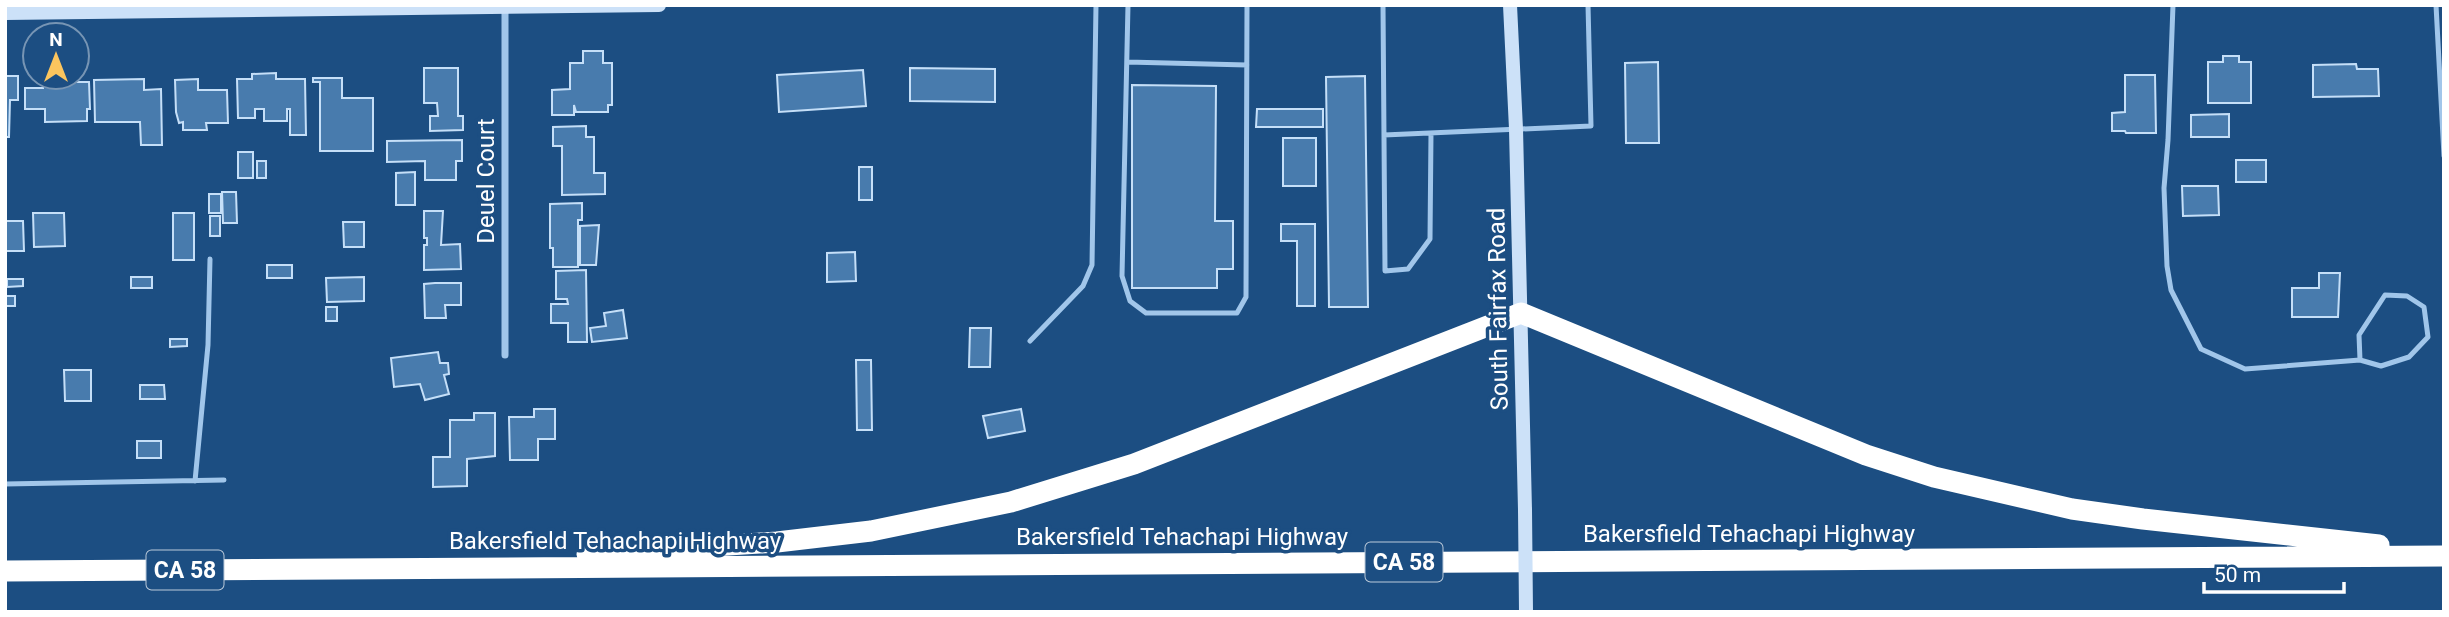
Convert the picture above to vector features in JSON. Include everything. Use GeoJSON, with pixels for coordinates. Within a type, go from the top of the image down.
{"type":"FeatureCollection","features":[{"type":"Feature","properties":{"kind":"highway"},"geometry":{"type":"LineString","coordinates":[[365,569],[777,542],[872,531],[942,518],[1011,502],[1134,464],[1521,313],[1866,456],[1934,477],[2061,506],[2143,519],[2444,554]]}},
{"type":"Feature","properties":{"kind":"highway","name":"Bakersfield Tehachapi Highway"},"geometry":{"type":"LineString","coordinates":[[5,571],[2444,554]]}},
{"type":"Feature","properties":{"kind":"main road"},"geometry":{"type":"LineString","coordinates":[[5,13],[296,7],[659,5]]}},
{"type":"Feature","properties":{"kind":"main road","name":"South Fairfax Road"},"geometry":{"type":"LineString","coordinates":[[1510,5],[1521,313],[1526,612]]}},
{"type":"Feature","properties":{"kind":"street","name":"Deuel Court"},"geometry":{"type":"LineString","coordinates":[[505,6],[505,355]]}},
{"type":"Feature","properties":{"kind":"lane"},"geometry":{"type":"LineString","coordinates":[[1030,341],[1083,286],[1092,265],[1096,5]]}},
{"type":"Feature","properties":{"kind":"lane"},"geometry":{"type":"LineString","coordinates":[[1128,5],[1122,276],[1130,301],[1146,313],[1237,313],[1246,297],[1247,5]]}},
{"type":"Feature","properties":{"kind":"lane"},"geometry":{"type":"LineString","coordinates":[[1383,5],[1385,271],[1408,269],[1430,239],[1431,133]]}},
{"type":"Feature","properties":{"kind":"lane"},"geometry":{"type":"LineString","coordinates":[[1384,135],[1591,126],[1588,5]]}},
{"type":"Feature","properties":{"kind":"lane"},"geometry":{"type":"LineString","coordinates":[[2173,5],[2164,188],[2167,267],[2171,290],[2201,349],[2245,369],[2360,360],[2382,366],[2409,357],[2428,337],[2424,307],[2407,296],[2385,295],[2359,335],[2360,360]]}},
{"type":"Feature","properties":{"kind":"lane"},"geometry":{"type":"LineString","coordinates":[[2436,5],[2444,156]]}},
{"type":"Feature","properties":{"kind":"lane"},"geometry":{"type":"LineString","coordinates":[[1127,62],[1247,65]]}},
{"type":"Feature","properties":{"kind":"lane"},"geometry":{"type":"LineString","coordinates":[[195,481],[208,345],[210,259]]}},
{"type":"Feature","properties":{"kind":"lane"},"geometry":{"type":"LineString","coordinates":[[5,484],[224,480]]}},
{"type":"Feature","properties":{"kind":"building"},"geometry":{"type":"Polygon","coordinates":[[[583,51],[603,51],[603,63],[612,63],[612,105],[608,105],[608,112],[576,112],[574,105],[574,115],[552,115],[552,90],[570,89],[570,63],[583,63],[583,51]]]}},
{"type":"Feature","properties":{"kind":"building"},"geometry":{"type":"Polygon","coordinates":[[[2223,56],[2239,56],[2239,62],[2251,62],[2251,103],[2208,103],[2208,62],[2223,62],[2223,56]]]}},
{"type":"Feature","properties":{"kind":"building"},"geometry":{"type":"Polygon","coordinates":[[[1658,62],[1659,143],[1626,143],[1625,63],[1658,62]]]}},
{"type":"Feature","properties":{"kind":"building"},"geometry":{"type":"Polygon","coordinates":[[[2356,64],[2357,69],[2378,69],[2379,96],[2313,97],[2313,65],[2356,64]]]}},
{"type":"Feature","properties":{"kind":"building"},"geometry":{"type":"Polygon","coordinates":[[[424,68],[458,68],[458,116],[463,116],[463,130],[430,131],[430,116],[438,116],[437,103],[424,103],[424,68]]]}},
{"type":"Feature","properties":{"kind":"building"},"geometry":{"type":"Polygon","coordinates":[[[910,68],[995,69],[995,102],[910,101],[910,68]]]}},
{"type":"Feature","properties":{"kind":"building"},"geometry":{"type":"Polygon","coordinates":[[[863,70],[866,106],[779,112],[777,75],[863,70]]]}},
{"type":"Feature","properties":{"kind":"building"},"geometry":{"type":"Polygon","coordinates":[[[276,73],[276,79],[305,79],[306,135],[290,135],[290,109],[287,109],[287,121],[264,121],[264,109],[255,109],[255,118],[238,118],[237,79],[252,79],[252,74],[276,73]]]}},
{"type":"Feature","properties":{"kind":"building"},"geometry":{"type":"Polygon","coordinates":[[[2125,75],[2155,75],[2156,133],[2112,131],[2112,113],[2125,112],[2125,75]]]}},
{"type":"Feature","properties":{"kind":"building"},"geometry":{"type":"Polygon","coordinates":[[[5,76],[18,76],[18,100],[10,100],[9,137],[5,137],[5,76]]]}},
{"type":"Feature","properties":{"kind":"building"},"geometry":{"type":"Polygon","coordinates":[[[1365,76],[1368,307],[1329,307],[1326,77],[1365,76]]]}},
{"type":"Feature","properties":{"kind":"building"},"geometry":{"type":"Polygon","coordinates":[[[313,78],[342,78],[342,98],[373,98],[373,151],[320,151],[320,82],[313,82],[313,78]]]}},
{"type":"Feature","properties":{"kind":"building"},"geometry":{"type":"Polygon","coordinates":[[[144,79],[144,90],[161,89],[162,145],[141,145],[140,122],[95,122],[94,80],[144,79]]]}},
{"type":"Feature","properties":{"kind":"building"},"geometry":{"type":"Polygon","coordinates":[[[198,79],[198,90],[227,90],[228,123],[206,123],[207,130],[183,130],[183,122],[179,123],[176,112],[175,80],[198,79]]]}},
{"type":"Feature","properties":{"kind":"building"},"geometry":{"type":"Polygon","coordinates":[[[1132,85],[1216,86],[1215,221],[1233,221],[1233,269],[1217,269],[1217,288],[1132,288],[1132,85]]]}},
{"type":"Feature","properties":{"kind":"building"},"geometry":{"type":"Polygon","coordinates":[[[25,91],[89,91],[87,121],[45,122],[45,109],[25,109],[25,91]]]}},
{"type":"Feature","properties":{"kind":"building"},"geometry":{"type":"Polygon","coordinates":[[[1257,109],[1323,109],[1323,127],[1256,127],[1257,109]]]}},
{"type":"Feature","properties":{"kind":"building"},"geometry":{"type":"Polygon","coordinates":[[[2229,114],[2229,137],[2191,137],[2191,115],[2229,114]]]}},
{"type":"Feature","properties":{"kind":"building"},"geometry":{"type":"Polygon","coordinates":[[[586,126],[586,137],[594,137],[594,173],[605,173],[605,194],[562,195],[562,146],[553,146],[553,127],[586,126]]]}},
{"type":"Feature","properties":{"kind":"building"},"geometry":{"type":"Polygon","coordinates":[[[1283,138],[1316,138],[1316,186],[1283,186],[1283,138]]]}},
{"type":"Feature","properties":{"kind":"building"},"geometry":{"type":"Polygon","coordinates":[[[462,140],[462,161],[456,161],[456,180],[425,180],[425,161],[387,162],[387,141],[462,140]]]}},
{"type":"Feature","properties":{"kind":"building"},"geometry":{"type":"Polygon","coordinates":[[[238,152],[253,152],[253,178],[238,178],[238,152]]]}},
{"type":"Feature","properties":{"kind":"building"},"geometry":{"type":"Polygon","coordinates":[[[2236,160],[2266,160],[2266,182],[2236,182],[2236,160]]]}},
{"type":"Feature","properties":{"kind":"building"},"geometry":{"type":"Polygon","coordinates":[[[257,161],[266,161],[266,178],[257,178],[257,161]]]}},
{"type":"Feature","properties":{"kind":"building"},"geometry":{"type":"Polygon","coordinates":[[[859,167],[872,167],[872,200],[859,200],[859,167]]]}},
{"type":"Feature","properties":{"kind":"building"},"geometry":{"type":"Polygon","coordinates":[[[415,172],[415,205],[396,205],[396,173],[415,172]]]}},
{"type":"Feature","properties":{"kind":"building"},"geometry":{"type":"Polygon","coordinates":[[[2182,186],[2218,186],[2219,215],[2183,216],[2182,186]]]}},
{"type":"Feature","properties":{"kind":"building"},"geometry":{"type":"Polygon","coordinates":[[[222,192],[236,192],[237,223],[223,223],[222,192]]]}},
{"type":"Feature","properties":{"kind":"building"},"geometry":{"type":"Polygon","coordinates":[[[209,194],[221,194],[221,213],[209,213],[209,194]]]}},
{"type":"Feature","properties":{"kind":"building"},"geometry":{"type":"Polygon","coordinates":[[[582,203],[582,220],[578,220],[578,267],[553,267],[550,204],[582,203]]]}},
{"type":"Feature","properties":{"kind":"building"},"geometry":{"type":"Polygon","coordinates":[[[424,211],[443,211],[441,245],[460,244],[461,269],[424,270],[424,245],[427,245],[427,238],[424,238],[424,211]]]}},
{"type":"Feature","properties":{"kind":"building"},"geometry":{"type":"Polygon","coordinates":[[[33,213],[64,213],[65,246],[34,247],[33,213]]]}},
{"type":"Feature","properties":{"kind":"building"},"geometry":{"type":"Polygon","coordinates":[[[173,213],[194,213],[194,260],[173,260],[173,213]]]}},
{"type":"Feature","properties":{"kind":"building"},"geometry":{"type":"Polygon","coordinates":[[[210,216],[220,216],[220,236],[210,236],[210,216]]]}},
{"type":"Feature","properties":{"kind":"building"},"geometry":{"type":"Polygon","coordinates":[[[5,221],[23,221],[24,251],[5,251],[5,221]]]}},
{"type":"Feature","properties":{"kind":"building"},"geometry":{"type":"Polygon","coordinates":[[[343,222],[364,222],[364,247],[344,247],[343,222]]]}},
{"type":"Feature","properties":{"kind":"building"},"geometry":{"type":"Polygon","coordinates":[[[1281,224],[1315,224],[1315,306],[1297,306],[1297,241],[1281,241],[1281,224]]]}},
{"type":"Feature","properties":{"kind":"building"},"geometry":{"type":"Polygon","coordinates":[[[599,225],[596,265],[580,265],[580,226],[599,225]]]}},
{"type":"Feature","properties":{"kind":"building"},"geometry":{"type":"Polygon","coordinates":[[[855,252],[856,281],[827,282],[827,253],[855,252]]]}},
{"type":"Feature","properties":{"kind":"building"},"geometry":{"type":"Polygon","coordinates":[[[267,265],[292,265],[292,278],[267,278],[267,265]]]}},
{"type":"Feature","properties":{"kind":"building"},"geometry":{"type":"Polygon","coordinates":[[[586,270],[587,342],[568,342],[568,323],[551,323],[551,304],[568,304],[567,299],[556,299],[556,271],[586,270]]]}},
{"type":"Feature","properties":{"kind":"building"},"geometry":{"type":"Polygon","coordinates":[[[2319,273],[2340,273],[2338,317],[2292,317],[2292,288],[2319,288],[2319,273]]]}},
{"type":"Feature","properties":{"kind":"building"},"geometry":{"type":"Polygon","coordinates":[[[131,277],[152,277],[152,288],[131,288],[131,277]]]}},
{"type":"Feature","properties":{"kind":"building"},"geometry":{"type":"Polygon","coordinates":[[[364,277],[364,301],[327,302],[326,278],[364,277]]]}},
{"type":"Feature","properties":{"kind":"building"},"geometry":{"type":"Polygon","coordinates":[[[7,279],[23,279],[23,286],[7,287],[7,279]]]}},
{"type":"Feature","properties":{"kind":"building"},"geometry":{"type":"Polygon","coordinates":[[[461,283],[461,305],[445,305],[446,318],[425,318],[424,284],[461,283]]]}},
{"type":"Feature","properties":{"kind":"building"},"geometry":{"type":"Polygon","coordinates":[[[6,296],[15,296],[15,306],[6,306],[6,296]]]}},
{"type":"Feature","properties":{"kind":"building"},"geometry":{"type":"Polygon","coordinates":[[[326,307],[337,307],[337,321],[326,321],[326,307]]]}},
{"type":"Feature","properties":{"kind":"building"},"geometry":{"type":"Polygon","coordinates":[[[623,310],[627,338],[592,342],[590,328],[606,326],[604,313],[623,310]]]}},
{"type":"Feature","properties":{"kind":"building"},"geometry":{"type":"Polygon","coordinates":[[[970,328],[991,328],[990,367],[969,367],[970,328]]]}},
{"type":"Feature","properties":{"kind":"building"},"geometry":{"type":"Polygon","coordinates":[[[170,339],[187,339],[187,346],[170,347],[170,339]]]}},
{"type":"Feature","properties":{"kind":"building"},"geometry":{"type":"Polygon","coordinates":[[[438,352],[440,363],[448,363],[449,374],[444,375],[449,394],[425,400],[420,384],[394,387],[391,358],[438,352]]]}},
{"type":"Feature","properties":{"kind":"building"},"geometry":{"type":"Polygon","coordinates":[[[856,360],[871,360],[872,430],[857,430],[856,360]]]}},
{"type":"Feature","properties":{"kind":"building"},"geometry":{"type":"Polygon","coordinates":[[[64,370],[91,370],[91,401],[65,401],[64,370]]]}},
{"type":"Feature","properties":{"kind":"building"},"geometry":{"type":"Polygon","coordinates":[[[140,385],[164,385],[165,399],[140,399],[140,385]]]}},
{"type":"Feature","properties":{"kind":"building"},"geometry":{"type":"Polygon","coordinates":[[[534,409],[555,409],[555,439],[538,439],[538,460],[510,460],[509,417],[534,417],[534,409]]]}},
{"type":"Feature","properties":{"kind":"building"},"geometry":{"type":"Polygon","coordinates":[[[1021,409],[1025,431],[988,438],[983,416],[1021,409]]]}},
{"type":"Feature","properties":{"kind":"building"},"geometry":{"type":"Polygon","coordinates":[[[474,413],[495,413],[495,456],[467,459],[467,486],[433,487],[433,457],[450,457],[450,420],[474,420],[474,413]]]}},
{"type":"Feature","properties":{"kind":"building"},"geometry":{"type":"Polygon","coordinates":[[[137,441],[161,441],[161,458],[137,458],[137,441]]]}}]}
